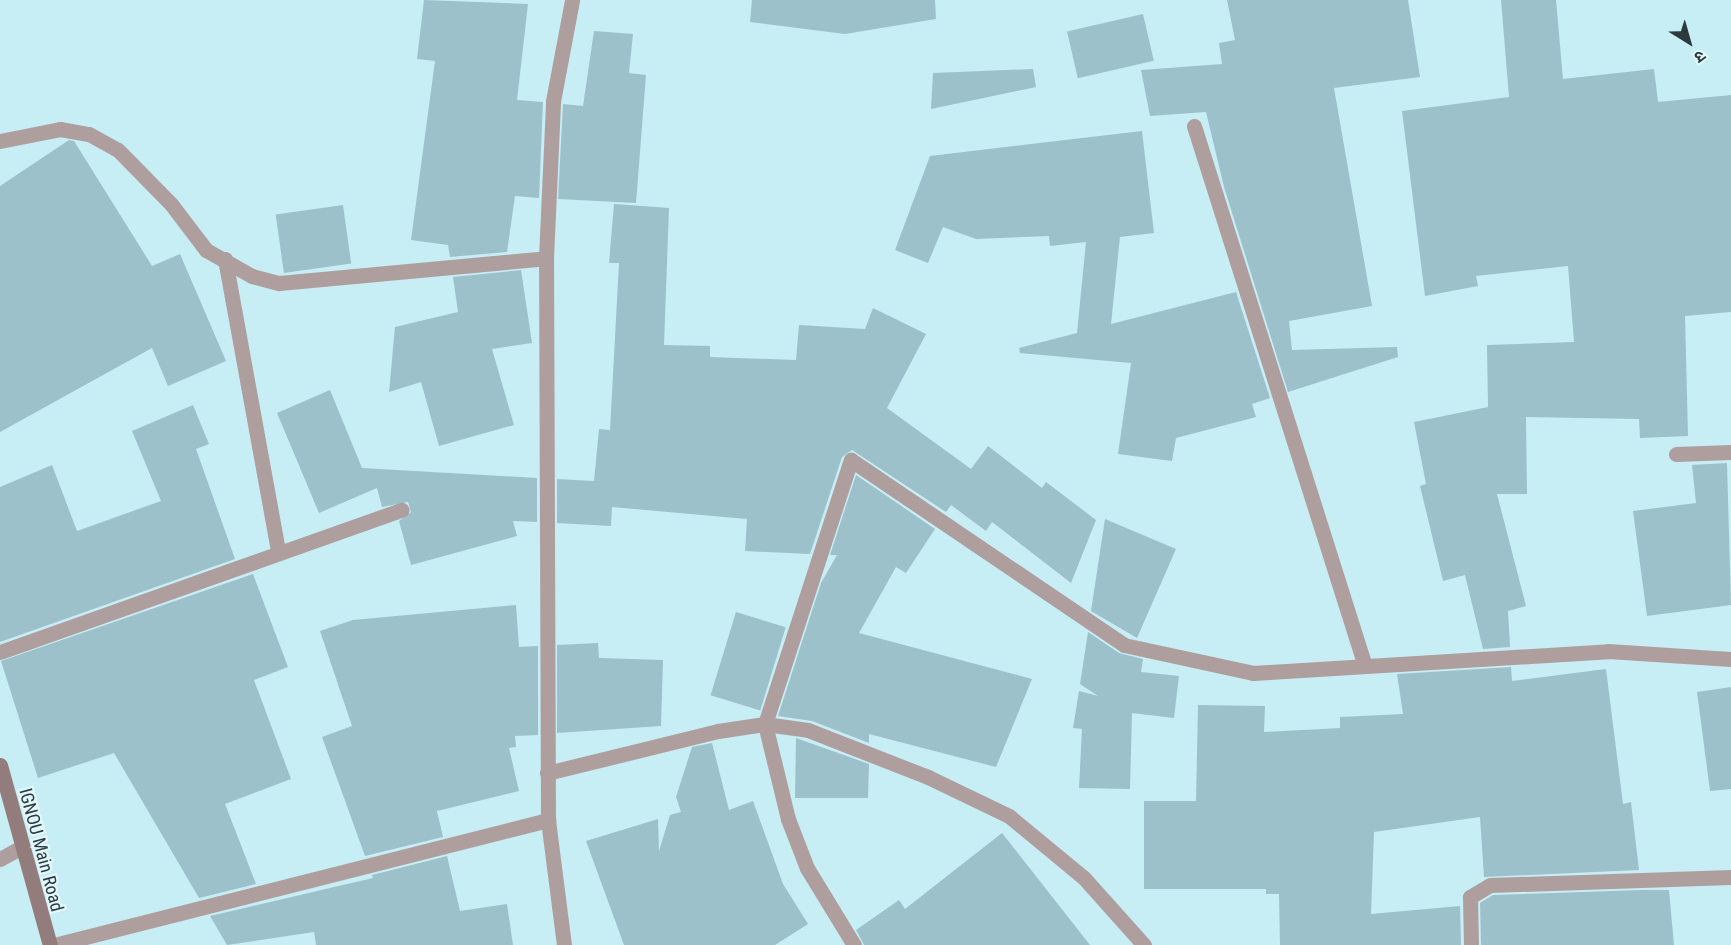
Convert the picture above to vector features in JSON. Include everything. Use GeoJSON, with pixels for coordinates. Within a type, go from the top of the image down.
{"type":"FeatureCollection","features":[{"type":"Feature","properties":{"kind":"street"},"geometry":{"type":"LineString","coordinates":[[564,945],[548,820],[546,258],[553,100],[572,0]]}},
{"type":"Feature","properties":{"kind":"street"},"geometry":{"type":"LineString","coordinates":[[1194,126],[1364,663]]}},
{"type":"Feature","properties":{"kind":"street"},"geometry":{"type":"LineString","coordinates":[[0,141],[60,129],[98,139],[124,156],[206,250],[252,276],[279,283],[546,258]]}},
{"type":"Feature","properties":{"kind":"street"},"geometry":{"type":"LineString","coordinates":[[225,259],[278,551]]}},
{"type":"Feature","properties":{"kind":"street"},"geometry":{"type":"LineString","coordinates":[[1676,454],[1731,452]]}},
{"type":"Feature","properties":{"kind":"street"},"geometry":{"type":"LineString","coordinates":[[854,945],[807,868],[788,819],[765,724],[850,460],[1124,645],[1253,673],[1364,663],[1608,651],[1731,659]]}},
{"type":"Feature","properties":{"kind":"street"},"geometry":{"type":"LineString","coordinates":[[0,652],[159,599],[278,551],[402,510]]}},
{"type":"Feature","properties":{"kind":"street"},"geometry":{"type":"LineString","coordinates":[[547,773],[765,724],[808,730],[928,777],[1009,816],[1084,878],[1144,945]]}},
{"type":"Feature","properties":{"kind":"street","name":"IGNOU Main Road"},"geometry":{"type":"LineString","coordinates":[[0,765],[20,848],[52,945]]}},
{"type":"Feature","properties":{"kind":"street"},"geometry":{"type":"LineString","coordinates":[[52,945],[548,820]]}},
{"type":"Feature","properties":{"kind":"street"},"geometry":{"type":"LineString","coordinates":[[0,859],[20,848]]}},
{"type":"Feature","properties":{"kind":"street"},"geometry":{"type":"LineString","coordinates":[[1471,945],[1470,897],[1490,885],[1731,877]]}},
{"type":"Feature","properties":{"kind":"building"},"geometry":{"type":"Polygon","coordinates":[[[424,0],[528,4],[517,100],[543,102],[539,198],[515,196],[507,252],[450,257],[448,245],[411,240],[435,61],[417,59],[424,0]]]}},
{"type":"Feature","properties":{"kind":"building"},"geometry":{"type":"Polygon","coordinates":[[[752,0],[935,0],[936,19],[845,34],[750,22],[752,0]]]}},
{"type":"Feature","properties":{"kind":"building"},"geometry":{"type":"Polygon","coordinates":[[[1227,0],[1408,0],[1420,77],[1334,88],[1372,306],[1289,321],[1292,350],[1397,347],[1398,357],[1288,392],[1224,187],[1206,112],[1150,116],[1141,70],[1222,64],[1219,43],[1235,40],[1227,0]]]}},
{"type":"Feature","properties":{"kind":"building"},"geometry":{"type":"Polygon","coordinates":[[[1501,0],[1556,0],[1563,79],[1654,69],[1658,102],[1731,95],[1731,312],[1685,316],[1688,436],[1640,438],[1639,419],[1526,417],[1527,494],[1497,494],[1526,606],[1508,611],[1510,647],[1483,649],[1465,575],[1443,581],[1420,486],[1426,484],[1414,422],[1488,407],[1487,345],[1574,342],[1568,266],[1476,276],[1478,286],[1425,296],[1402,111],[1509,97],[1501,0]]]}},
{"type":"Feature","properties":{"kind":"building"},"geometry":{"type":"Polygon","coordinates":[[[1143,14],[1154,61],[1078,78],[1067,32],[1143,14]]]}},
{"type":"Feature","properties":{"kind":"building"},"geometry":{"type":"Polygon","coordinates":[[[594,31],[633,34],[629,73],[646,75],[636,203],[558,199],[563,104],[583,106],[594,31]]]}},
{"type":"Feature","properties":{"kind":"building"},"geometry":{"type":"Polygon","coordinates":[[[1033,69],[1036,87],[931,109],[933,73],[1033,69]]]}},
{"type":"Feature","properties":{"kind":"building"},"geometry":{"type":"Polygon","coordinates":[[[1142,131],[1154,233],[1120,237],[1111,324],[1236,292],[1270,398],[1252,404],[1256,417],[1176,438],[1172,461],[1118,454],[1131,363],[1020,353],[1019,348],[1077,333],[1086,242],[1050,246],[1049,236],[976,239],[943,227],[928,263],[895,250],[930,156],[1142,131]]]}},
{"type":"Feature","properties":{"kind":"building"},"geometry":{"type":"Polygon","coordinates":[[[69,140],[74,141],[152,266],[180,254],[226,361],[168,386],[152,348],[0,432],[0,186],[69,140]]]}},
{"type":"Feature","properties":{"kind":"building"},"geometry":{"type":"Polygon","coordinates":[[[614,204],[669,208],[664,345],[710,346],[710,357],[796,360],[799,325],[865,329],[873,308],[926,334],[887,408],[971,469],[988,446],[1042,488],[1046,482],[1096,520],[1071,583],[992,522],[986,531],[951,505],[946,512],[852,450],[842,457],[810,554],[745,551],[747,519],[612,507],[611,526],[557,523],[557,479],[594,481],[599,429],[610,430],[619,263],[609,263],[614,204]]]}},
{"type":"Feature","properties":{"kind":"building"},"geometry":{"type":"Polygon","coordinates":[[[343,205],[351,263],[284,273],[276,214],[343,205]]]}},
{"type":"Feature","properties":{"kind":"building"},"geometry":{"type":"Polygon","coordinates":[[[521,270],[532,343],[492,349],[514,425],[439,446],[421,382],[389,392],[395,327],[458,312],[453,277],[521,270]]]}},
{"type":"Feature","properties":{"kind":"building"},"geometry":{"type":"Polygon","coordinates":[[[330,390],[362,468],[537,478],[537,522],[513,521],[517,536],[411,565],[399,521],[411,512],[408,502],[382,507],[377,488],[319,513],[277,413],[330,390]]]}},
{"type":"Feature","properties":{"kind":"building"},"geometry":{"type":"Polygon","coordinates":[[[193,405],[209,444],[196,449],[235,559],[0,642],[0,487],[52,465],[77,531],[161,501],[132,431],[193,405]]]}},
{"type":"Feature","properties":{"kind":"building"},"geometry":{"type":"Polygon","coordinates":[[[1727,463],[1731,605],[1647,616],[1633,511],[1696,503],[1692,465],[1727,463]]]}},
{"type":"Feature","properties":{"kind":"building"},"geometry":{"type":"Polygon","coordinates":[[[856,475],[935,529],[906,573],[896,567],[859,633],[1032,679],[996,767],[869,734],[869,743],[812,721],[778,716],[821,583],[837,555],[830,555],[856,475]]]}},
{"type":"Feature","properties":{"kind":"building"},"geometry":{"type":"Polygon","coordinates":[[[1105,519],[1176,549],[1137,638],[1091,611],[1105,519]]]}},
{"type":"Feature","properties":{"kind":"building"},"geometry":{"type":"Polygon","coordinates":[[[253,574],[288,667],[254,680],[291,779],[225,804],[256,884],[199,898],[114,753],[38,778],[1,661],[253,574]]]}},
{"type":"Feature","properties":{"kind":"building"},"geometry":{"type":"Polygon","coordinates":[[[516,605],[519,647],[538,646],[538,735],[515,736],[516,747],[509,748],[519,791],[437,811],[443,837],[365,856],[322,737],[352,726],[320,631],[353,620],[516,605]]]}},
{"type":"Feature","properties":{"kind":"building"},"geometry":{"type":"Polygon","coordinates":[[[736,612],[786,627],[760,710],[711,695],[736,612]]]}},
{"type":"Feature","properties":{"kind":"building"},"geometry":{"type":"Polygon","coordinates":[[[1088,632],[1119,653],[1143,659],[1141,672],[1179,676],[1174,718],[1132,713],[1130,789],[1079,788],[1082,729],[1073,728],[1079,691],[1098,696],[1080,684],[1088,632]]]}},
{"type":"Feature","properties":{"kind":"building"},"geometry":{"type":"Polygon","coordinates":[[[598,643],[599,658],[663,660],[661,726],[557,733],[557,645],[598,643]]]}},
{"type":"Feature","properties":{"kind":"building"},"geometry":{"type":"Polygon","coordinates":[[[1511,667],[1512,681],[1606,669],[1623,804],[1631,802],[1639,870],[1484,877],[1480,817],[1374,832],[1371,914],[1460,906],[1461,945],[1280,945],[1279,894],[1266,894],[1266,889],[1144,889],[1144,801],[1196,801],[1198,705],[1265,706],[1264,732],[1340,728],[1340,717],[1403,714],[1397,674],[1511,667]]]}},
{"type":"Feature","properties":{"kind":"building"},"geometry":{"type":"Polygon","coordinates":[[[1731,687],[1731,789],[1710,791],[1697,692],[1731,687]]]}},
{"type":"Feature","properties":{"kind":"building"},"geometry":{"type":"Polygon","coordinates":[[[796,738],[869,764],[868,798],[795,798],[796,738]]]}},
{"type":"Feature","properties":{"kind":"building"},"geometry":{"type":"Polygon","coordinates":[[[712,743],[729,810],[753,801],[783,884],[808,924],[775,945],[624,945],[586,841],[658,819],[659,851],[670,815],[681,812],[676,797],[692,747],[712,743]]]}},
{"type":"Feature","properties":{"kind":"building"},"geometry":{"type":"Polygon","coordinates":[[[1002,833],[1090,945],[864,945],[856,930],[899,900],[905,909],[1002,833]]]}},
{"type":"Feature","properties":{"kind":"building"},"geometry":{"type":"Polygon","coordinates":[[[447,856],[460,911],[507,904],[513,945],[316,945],[314,932],[227,945],[210,916],[373,878],[372,875],[447,856]]]}},
{"type":"Feature","properties":{"kind":"building"},"geometry":{"type":"Polygon","coordinates":[[[1669,890],[1674,945],[1481,945],[1480,903],[1493,895],[1669,890]]]}}]}
